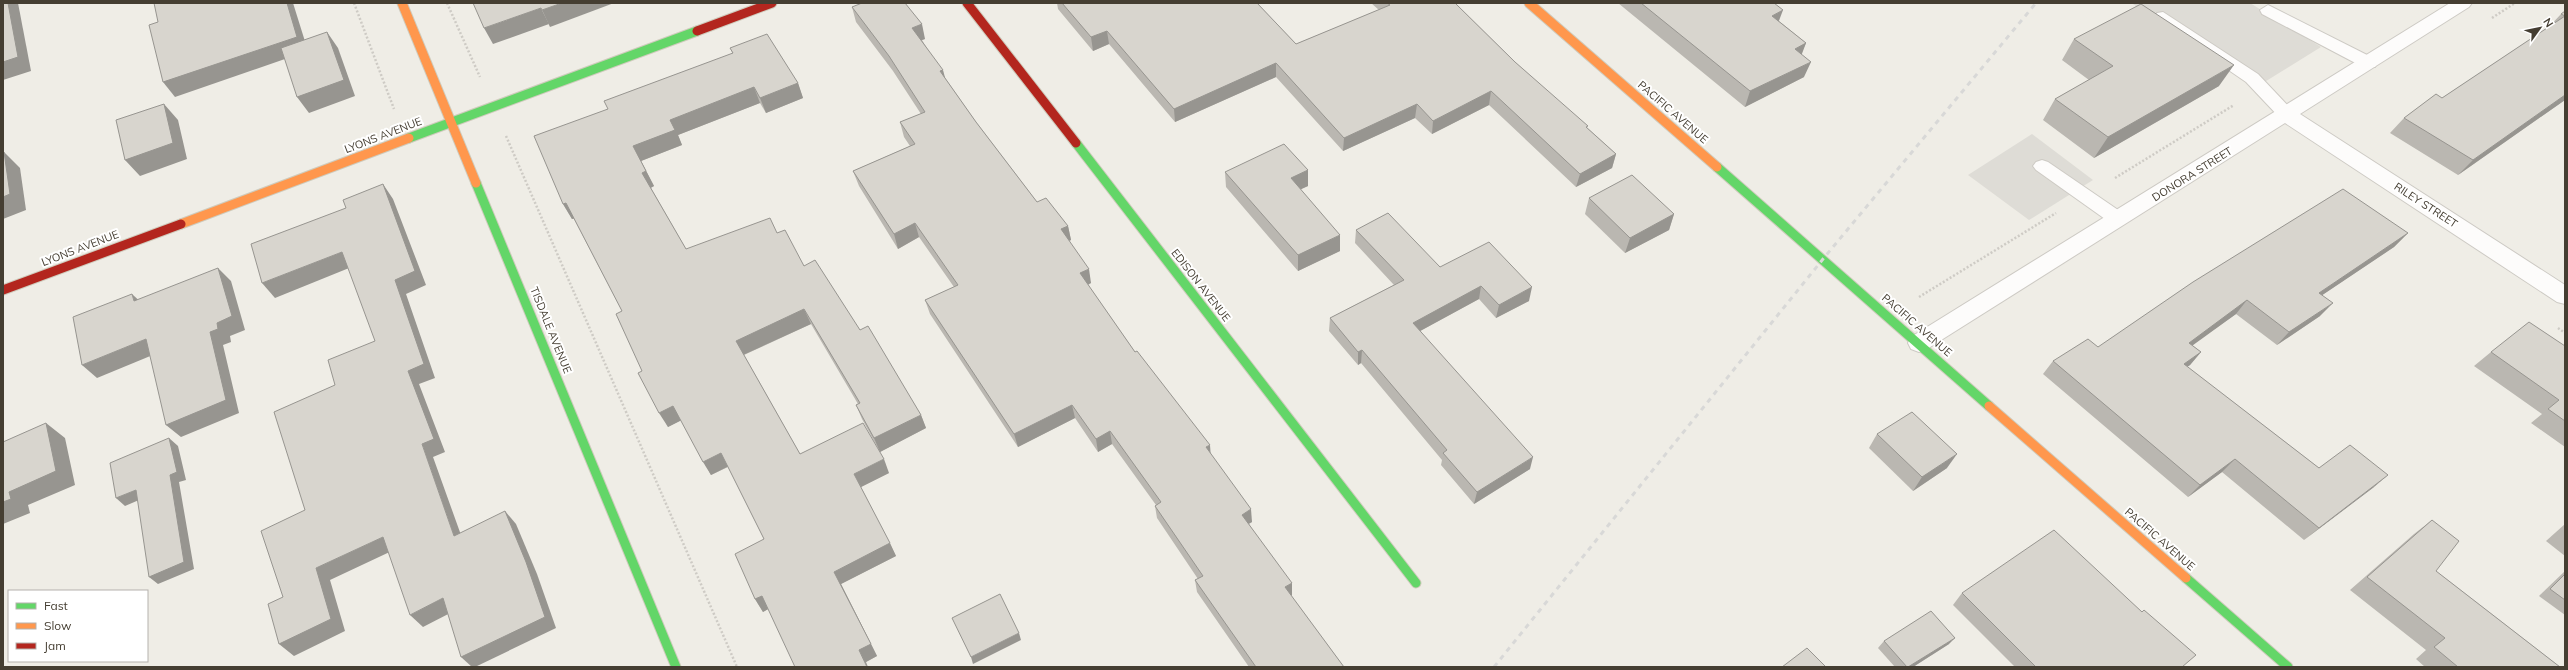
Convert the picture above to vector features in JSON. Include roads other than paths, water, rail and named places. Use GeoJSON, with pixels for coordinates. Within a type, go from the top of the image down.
{"type":"FeatureCollection","features":[{"type":"Feature","properties":{"kind":"street","name":"TISDALE AVENUE"},"geometry":{"type":"LineString","coordinates":[[402,3],[676,667]]}},
{"type":"Feature","properties":{"kind":"street","name":"LYONS AVENUE"},"geometry":{"type":"LineString","coordinates":[[3,290],[772,3]]}},
{"type":"Feature","properties":{"kind":"street","name":"EDISON AVENUE"},"geometry":{"type":"LineString","coordinates":[[967,3],[1416,582]]}},
{"type":"Feature","properties":{"kind":"street","name":"PACIFIC AVENUE"},"geometry":{"type":"LineString","coordinates":[[1529,3],[2288,667]]}},
{"type":"Feature","properties":{"kind":"street","name":"DONORA STREET"},"geometry":{"type":"LineString","coordinates":[[1919,343],[2287,115],[2463,3]]}},
{"type":"Feature","properties":{"kind":"street","name":"RILEY STREET"},"geometry":{"type":"LineString","coordinates":[[2287,115],[2565,296]]}},
{"type":"Feature","properties":{"kind":"lane"},"geometry":{"type":"LineString","coordinates":[[2268,10],[2369,63]]}},
{"type":"Feature","properties":{"kind":"lane"},"geometry":{"type":"LineString","coordinates":[[2163,17],[2252,78],[2287,115]]}},
{"type":"Feature","properties":{"kind":"lane"},"geometry":{"type":"LineString","coordinates":[[2042,166],[2118,220]]}},
{"type":"Feature","properties":{"kind":"railway"},"geometry":{"type":"LineString","coordinates":[[1494,667],[1823,259],[2036,3]]}}]}
